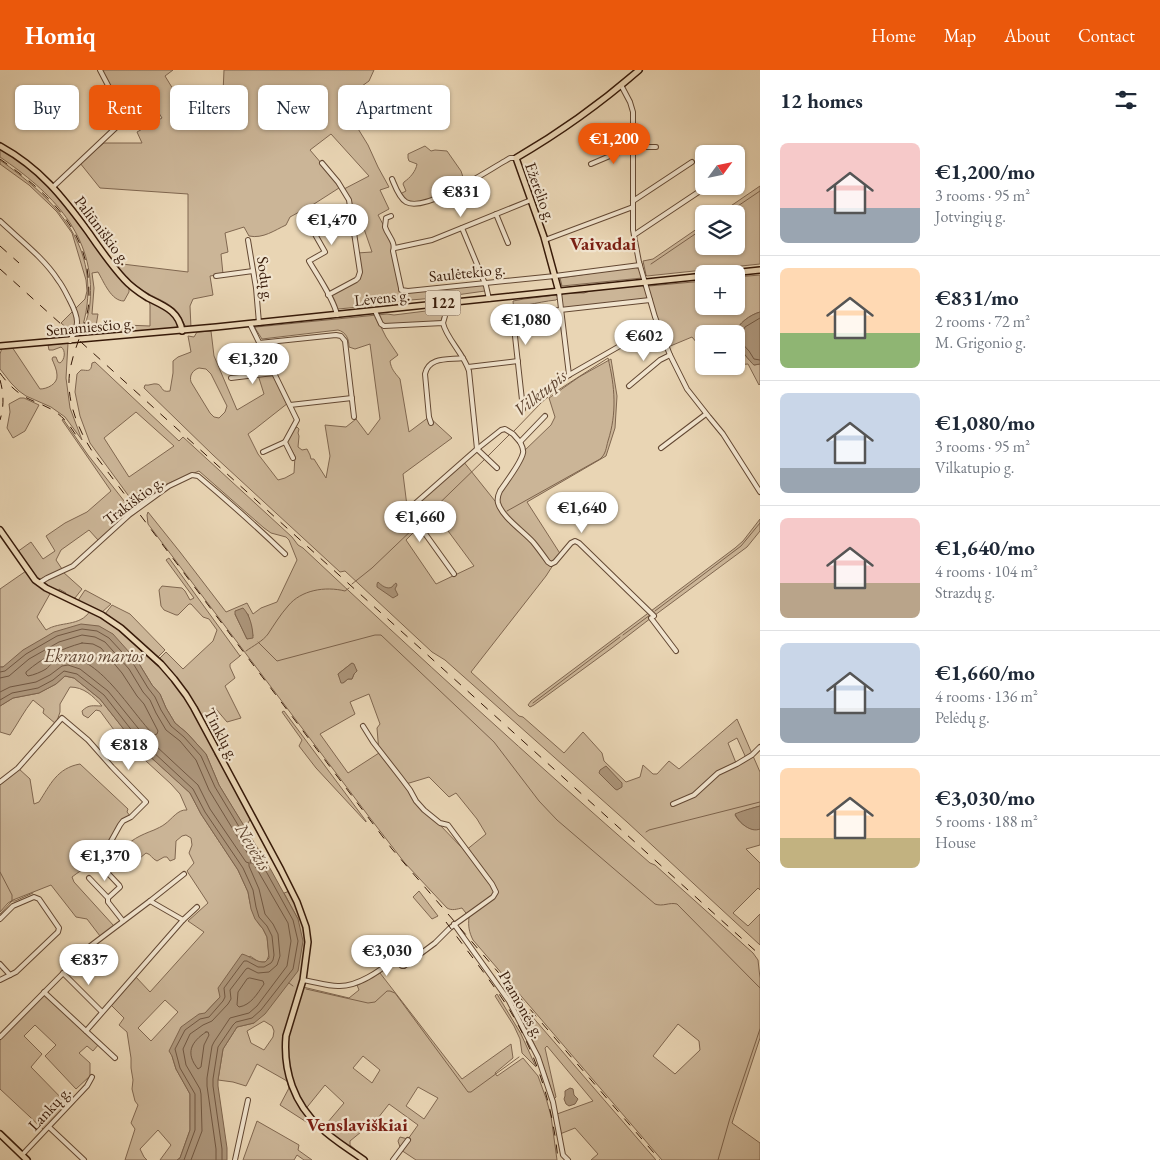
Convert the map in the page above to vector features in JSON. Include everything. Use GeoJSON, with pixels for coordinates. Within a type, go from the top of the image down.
{"type":"FeatureCollection","features":[{"type":"Feature","properties":{"kind":"main road"},"geometry":{"type":"LineString","coordinates":[[516,158],[541,144],[571,123],[639,70]]}},
{"type":"Feature","properties":{"kind":"main road","name":"Paliūniškio g."},"geometry":{"type":"LineString","coordinates":[[0,146],[29,164],[53,187],[118,273],[135,289],[172,311],[180,322],[182,331]]}},
{"type":"Feature","properties":{"kind":"main road","name":"Ežerėlio g."},"geometry":{"type":"LineString","coordinates":[[516,158],[545,240],[559,292]]}},
{"type":"Feature","properties":{"kind":"main road"},"geometry":{"type":"LineString","coordinates":[[745,272],[760,270]]}},
{"type":"Feature","properties":{"kind":"main road","name":"Lėvens g."},"geometry":{"type":"LineString","coordinates":[[182,331],[695,277]]}},
{"type":"Feature","properties":{"kind":"main road","name":"Senamiesčio g."},"geometry":{"type":"LineString","coordinates":[[0,346],[182,331]]}},
{"type":"Feature","properties":{"kind":"main road","name":"Tinklų g."},"geometry":{"type":"LineString","coordinates":[[0,530],[39,583],[106,618],[121,628],[161,664],[186,695],[270,849],[297,902],[306,927],[308,937],[303,980],[290,1018],[285,1045],[291,1085],[304,1111],[318,1126],[364,1160]]}},
{"type":"Feature","properties":{"kind":"main road"},"geometry":{"type":"LineString","coordinates":[[0,1134],[27,1160]]}},
{"type":"Feature","properties":{"kind":"street"},"geometry":{"type":"LineString","coordinates":[[53,187],[123,122],[125,118],[100,70]]}},
{"type":"Feature","properties":{"kind":"street"},"geometry":{"type":"LineString","coordinates":[[621,85],[633,112],[633,230],[644,282],[658,326],[687,388],[723,434],[760,492]]}},
{"type":"Feature","properties":{"kind":"street"},"geometry":{"type":"LineString","coordinates":[[591,164],[631,147],[656,147]]}},
{"type":"Feature","properties":{"kind":"street"},"geometry":{"type":"LineString","coordinates":[[392,179],[400,195],[408,203],[423,202],[450,193],[510,158],[516,158]]}},
{"type":"Feature","properties":{"kind":"street"},"geometry":{"type":"LineString","coordinates":[[633,201],[692,162]]}},
{"type":"Feature","properties":{"kind":"street"},"geometry":{"type":"LineString","coordinates":[[322,163],[344,190],[349,200],[360,272],[356,280],[328,295]]}},
{"type":"Feature","properties":{"kind":"street"},"geometry":{"type":"LineString","coordinates":[[634,235],[695,194]]}},
{"type":"Feature","properties":{"kind":"street"},"geometry":{"type":"LineString","coordinates":[[394,248],[432,240],[531,200]]}},
{"type":"Feature","properties":{"kind":"street"},"geometry":{"type":"LineString","coordinates":[[545,240],[633,207]]}},
{"type":"Feature","properties":{"kind":"street"},"geometry":{"type":"LineString","coordinates":[[496,214],[508,243]]}},
{"type":"Feature","properties":{"kind":"street","name":"Saulėtekio g."},"geometry":{"type":"LineString","coordinates":[[391,216],[386,218],[385,227],[393,243],[401,290],[408,291],[556,276],[640,265]]}},
{"type":"Feature","properties":{"kind":"street"},"geometry":{"type":"LineString","coordinates":[[0,222],[29,248],[58,280],[76,316],[76,328],[70,341]]}},
{"type":"Feature","properties":{"kind":"street"},"geometry":{"type":"LineString","coordinates":[[308,222],[325,252],[309,261],[337,315]]}},
{"type":"Feature","properties":{"kind":"street"},"geometry":{"type":"LineString","coordinates":[[462,228],[485,283],[489,298]]}},
{"type":"Feature","properties":{"kind":"street","name":"Sodų g."},"geometry":{"type":"LineString","coordinates":[[248,240],[260,323]]}},
{"type":"Feature","properties":{"kind":"street"},"geometry":{"type":"LineString","coordinates":[[216,276],[253,271]]}},
{"type":"Feature","properties":{"kind":"street"},"geometry":{"type":"LineString","coordinates":[[559,292],[569,375]]}},
{"type":"Feature","properties":{"kind":"street"},"geometry":{"type":"LineString","coordinates":[[523,409],[514,316],[650,300]]}},
{"type":"Feature","properties":{"kind":"street"},"geometry":{"type":"LineString","coordinates":[[442,304],[445,316],[445,329],[468,367],[477,449],[497,468]]}},
{"type":"Feature","properties":{"kind":"street"},"geometry":{"type":"LineString","coordinates":[[375,311],[381,324],[384,326],[444,322]]}},
{"type":"Feature","properties":{"kind":"street"},"geometry":{"type":"LineString","coordinates":[[250,324],[297,420],[285,442],[263,452]]}},
{"type":"Feature","properties":{"kind":"street"},"geometry":{"type":"LineString","coordinates":[[547,392],[569,375],[658,326]]}},
{"type":"Feature","properties":{"kind":"street"},"geometry":{"type":"LineString","coordinates":[[258,343],[341,336],[345,342],[354,417]]}},
{"type":"Feature","properties":{"kind":"street"},"geometry":{"type":"LineString","coordinates":[[629,386],[660,360],[670,355]]}},
{"type":"Feature","properties":{"kind":"street"},"geometry":{"type":"LineString","coordinates":[[431,423],[428,409],[426,368],[436,361],[463,358]]}},
{"type":"Feature","properties":{"kind":"street"},"geometry":{"type":"LineString","coordinates":[[468,367],[518,361]]}},
{"type":"Feature","properties":{"kind":"street"},"geometry":{"type":"LineString","coordinates":[[231,378],[274,373]]}},
{"type":"Feature","properties":{"kind":"street"},"geometry":{"type":"LineString","coordinates":[[290,405],[352,398]]}},
{"type":"Feature","properties":{"kind":"street"},"geometry":{"type":"LineString","coordinates":[[661,448],[706,414]]}},
{"type":"Feature","properties":{"kind":"street"},"geometry":{"type":"LineString","coordinates":[[520,442],[545,416]]}},
{"type":"Feature","properties":{"kind":"street"},"geometry":{"type":"LineString","coordinates":[[454,574],[411,514],[410,508],[477,449],[501,430],[505,429],[513,434],[523,446],[520,460],[498,496],[498,502],[507,516],[534,543],[551,564],[555,562],[571,542],[579,542],[652,617],[676,652]]}},
{"type":"Feature","properties":{"kind":"street"},"geometry":{"type":"LineString","coordinates":[[285,442],[293,458]]}},
{"type":"Feature","properties":{"kind":"street","name":"Trakiškio g."},"geometry":{"type":"LineString","coordinates":[[39,583],[73,566],[129,514],[169,486],[192,475],[198,476],[285,554]]}},
{"type":"Feature","properties":{"kind":"street"},"geometry":{"type":"LineString","coordinates":[[0,782],[18,768],[62,718],[88,740],[140,795],[146,802],[131,817],[123,821],[100,861],[102,867],[120,887],[108,898]]}},
{"type":"Feature","properties":{"kind":"street"},"geometry":{"type":"LineString","coordinates":[[303,980],[339,986],[349,985],[355,984],[381,970],[394,959],[404,966],[435,943],[448,929],[496,892],[448,825],[440,823],[416,801],[406,784],[363,726]]}},
{"type":"Feature","properties":{"kind":"street"},"geometry":{"type":"LineString","coordinates":[[673,804],[694,795],[718,773],[738,764],[760,747]]}},
{"type":"Feature","properties":{"kind":"street"},"geometry":{"type":"LineString","coordinates":[[0,1037],[89,947],[184,874]]}},
{"type":"Feature","properties":{"kind":"street"},"geometry":{"type":"LineString","coordinates":[[89,878],[108,898],[108,902],[123,921]]}},
{"type":"Feature","properties":{"kind":"street"},"geometry":{"type":"LineString","coordinates":[[0,919],[13,906],[32,897],[38,898],[58,924],[59,930],[16,972],[0,980]]}},
{"type":"Feature","properties":{"kind":"street"},"geometry":{"type":"LineString","coordinates":[[150,901],[183,920]]}},
{"type":"Feature","properties":{"kind":"street"},"geometry":{"type":"LineString","coordinates":[[86,1031],[183,920],[197,907]]}},
{"type":"Feature","properties":{"kind":"street","name":"Pramonės g."},"geometry":{"type":"LineString","coordinates":[[454,924],[510,1001],[538,1057],[553,1102],[563,1155],[568,1160]]}},
{"type":"Feature","properties":{"kind":"street"},"geometry":{"type":"LineString","coordinates":[[0,964],[10,975]]}},
{"type":"Feature","properties":{"kind":"street"},"geometry":{"type":"LineString","coordinates":[[63,973],[102,1012]]}},
{"type":"Feature","properties":{"kind":"street"},"geometry":{"type":"LineString","coordinates":[[44,992],[115,1058]]}},
{"type":"Feature","properties":{"kind":"street","name":"Lankų g."},"geometry":{"type":"LineString","coordinates":[[22,1155],[87,1086],[92,1077]]}},
{"type":"Feature","properties":{"kind":"street"},"geometry":{"type":"LineString","coordinates":[[235,1160],[248,1100]]}},
{"type":"Feature","properties":{"kind":"street"},"geometry":{"type":"LineString","coordinates":[[49,1126],[84,1160]]}},
{"type":"Feature","properties":{"kind":"street"},"geometry":{"type":"LineString","coordinates":[[393,1160],[408,1140]]}},
{"type":"Feature","properties":{"kind":"shaded area"},"geometry":{"type":"Polygon","coordinates":[[[101,70],[173,70],[165,76],[170,85],[170,130],[248,130],[248,85],[223,85],[224,70],[374,70],[369,81],[363,85],[338,85],[338,130],[359,130],[389,187],[380,190],[389,209],[378,215],[393,243],[393,252],[402,290],[485,283],[485,291],[447,297],[374,303],[370,306],[335,308],[329,296],[360,278],[357,253],[372,252],[362,223],[354,226],[349,199],[344,189],[369,176],[331,134],[310,150],[339,184],[339,188],[290,217],[286,225],[269,233],[254,237],[249,236],[244,227],[225,233],[228,252],[221,254],[223,274],[210,276],[213,295],[193,299],[190,306],[191,328],[186,327],[175,309],[138,287],[114,263],[188,272],[188,194],[100,188],[80,163],[104,143],[142,143],[137,132],[141,130],[160,130],[160,119],[162,118],[160,115],[160,85],[110,85],[101,70]]]}},
{"type":"Feature","properties":{"kind":"shaded area"},"geometry":{"type":"Polygon","coordinates":[[[425,146],[431,151],[447,151],[461,171],[464,180],[438,189],[437,196],[430,199],[418,202],[406,201],[400,194],[406,191],[403,184],[412,174],[417,164],[409,161],[408,154],[425,146]]]}},
{"type":"Feature","properties":{"kind":"shaded area"},"geometry":{"type":"Polygon","coordinates":[[[0,149],[22,162],[42,179],[60,199],[116,274],[129,287],[129,292],[124,301],[119,300],[108,290],[98,272],[92,273],[94,288],[92,314],[98,314],[96,326],[150,326],[149,301],[172,315],[177,324],[177,329],[137,331],[86,338],[81,336],[87,320],[90,303],[90,279],[86,256],[78,236],[52,201],[36,185],[0,157],[0,149]]]}},
{"type":"Feature","properties":{"kind":"shaded area"},"geometry":{"type":"Polygon","coordinates":[[[0,160],[36,188],[52,204],[65,221],[76,239],[84,259],[88,281],[87,309],[80,335],[77,334],[76,336],[61,323],[85,299],[87,291],[86,280],[72,233],[57,212],[29,185],[0,164],[0,160]]]}},
{"type":"Feature","properties":{"kind":"shaded area"},"geometry":{"type":"Polygon","coordinates":[[[760,186],[760,264],[695,265],[695,271],[646,275],[643,261],[653,259],[695,230],[695,255],[745,255],[745,205],[732,205],[760,186]]]}},
{"type":"Feature","properties":{"kind":"shaded area"},"geometry":{"type":"Polygon","coordinates":[[[634,267],[640,269],[642,278],[562,286],[560,278],[634,267]]]}},
{"type":"Feature","properties":{"kind":"shaded area"},"geometry":{"type":"Polygon","coordinates":[[[760,275],[760,312],[752,315],[740,325],[695,325],[695,341],[692,337],[668,347],[655,312],[649,286],[695,282],[695,315],[745,315],[745,276],[760,275]]]}},
{"type":"Feature","properties":{"kind":"shaded area"},"geometry":{"type":"Polygon","coordinates":[[[642,285],[646,292],[646,299],[564,308],[562,306],[561,295],[563,293],[584,293],[642,285]]]}},
{"type":"Feature","properties":{"kind":"shaded area"},"geometry":{"type":"Polygon","coordinates":[[[556,295],[558,298],[556,300],[527,305],[528,312],[514,313],[513,301],[556,295]]]}},
{"type":"Feature","properties":{"kind":"shaded area"},"geometry":{"type":"Polygon","coordinates":[[[439,307],[443,315],[441,321],[380,325],[398,355],[390,361],[392,369],[400,379],[409,432],[429,417],[452,438],[403,474],[408,514],[463,461],[499,506],[498,496],[523,452],[551,425],[555,417],[549,398],[579,377],[611,359],[617,396],[615,428],[606,456],[527,502],[561,555],[471,672],[519,716],[523,717],[564,753],[583,732],[602,753],[604,761],[626,782],[640,777],[643,765],[653,774],[657,774],[669,761],[679,769],[737,719],[760,772],[760,806],[735,815],[746,826],[760,829],[760,845],[746,849],[760,863],[760,890],[758,888],[733,913],[748,926],[760,914],[760,945],[627,822],[445,660],[432,652],[345,571],[340,572],[213,455],[144,388],[145,385],[156,384],[165,391],[170,391],[173,361],[191,352],[188,336],[194,337],[197,332],[211,331],[214,356],[237,410],[264,394],[258,375],[274,373],[288,403],[248,434],[258,454],[278,480],[294,473],[295,456],[286,441],[297,427],[299,429],[298,447],[302,450],[307,449],[311,459],[314,459],[326,478],[330,456],[325,425],[346,427],[356,419],[368,435],[380,419],[370,344],[355,349],[349,347],[346,336],[338,330],[262,339],[255,328],[387,314],[394,315],[439,307]],[[199,368],[192,373],[191,382],[210,413],[214,417],[219,418],[225,412],[227,406],[211,374],[206,369],[199,368]],[[434,512],[406,540],[436,584],[474,566],[434,512]],[[737,738],[728,743],[736,763],[746,758],[737,738]]]}},
{"type":"Feature","properties":{"kind":"shaded area"},"geometry":{"type":"Polygon","coordinates":[[[68,343],[66,378],[70,408],[82,440],[65,417],[51,407],[19,391],[0,369],[2,348],[12,347],[40,389],[49,387],[57,378],[52,359],[56,357],[60,363],[63,360],[64,350],[61,347],[49,350],[48,345],[68,343]]]}},
{"type":"Feature","properties":{"kind":"shaded area"},"geometry":{"type":"Polygon","coordinates":[[[745,355],[754,365],[760,364],[759,385],[748,364],[745,364],[745,355]]]}},
{"type":"Feature","properties":{"kind":"shaded area"},"geometry":{"type":"Polygon","coordinates":[[[95,362],[179,441],[183,437],[475,707],[753,953],[758,960],[760,978],[760,1038],[732,1123],[760,1143],[760,1160],[662,1160],[473,940],[469,929],[469,917],[462,908],[453,910],[447,908],[404,862],[148,524],[147,515],[148,512],[226,612],[247,603],[253,614],[261,608],[277,602],[297,560],[289,540],[264,528],[199,471],[167,484],[136,506],[90,443],[80,416],[75,392],[77,374],[81,370],[90,370],[92,363],[95,362]],[[136,412],[104,438],[129,477],[174,446],[136,412]],[[235,614],[247,639],[253,636],[248,614],[235,614]],[[352,663],[338,674],[343,683],[348,679],[352,679],[357,671],[352,663]],[[369,694],[350,702],[355,714],[320,734],[348,773],[379,753],[377,728],[380,724],[369,694]],[[429,777],[406,784],[426,813],[465,851],[486,834],[477,819],[456,793],[449,797],[429,777]],[[678,1024],[653,1056],[675,1074],[700,1050],[699,1041],[678,1024]]]}},
{"type":"Feature","properties":{"kind":"shaded area"},"geometry":{"type":"Polygon","coordinates":[[[20,398],[39,405],[25,431],[13,438],[7,428],[10,412],[9,404],[20,398]]]}},
{"type":"Feature","properties":{"kind":"shaded area"},"geometry":{"type":"Polygon","coordinates":[[[63,419],[88,455],[132,511],[98,540],[89,530],[61,550],[56,560],[62,569],[38,580],[17,552],[31,542],[43,559],[55,551],[46,536],[65,523],[87,512],[111,491],[63,419]]]}},
{"type":"Feature","properties":{"kind":"shaded area"},"geometry":{"type":"Polygon","coordinates":[[[760,519],[760,531],[747,547],[534,705],[530,707],[528,705],[735,548],[760,519]]]}},
{"type":"Feature","properties":{"kind":"shaded area"},"geometry":{"type":"Polygon","coordinates":[[[169,558],[240,656],[230,664],[235,678],[225,686],[241,718],[227,722],[216,709],[201,717],[181,684],[159,661],[166,652],[183,669],[213,641],[217,630],[209,619],[203,617],[191,604],[178,615],[164,610],[161,606],[159,590],[162,586],[182,588],[190,600],[194,598],[166,560],[169,558]]]}},
{"type":"Feature","properties":{"kind":"shaded area"},"geometry":{"type":"Polygon","coordinates":[[[26,571],[51,592],[37,617],[46,630],[57,625],[75,622],[86,616],[90,611],[107,619],[120,629],[171,678],[185,696],[213,747],[215,755],[251,818],[245,828],[219,785],[206,754],[175,723],[160,694],[138,662],[0,667],[0,589],[26,571]]]}},
{"type":"Feature","properties":{"kind":"shaded area"},"geometry":{"type":"Polygon","coordinates":[[[63,572],[82,589],[75,598],[70,598],[59,589],[59,591],[52,589],[44,584],[63,572]]]}},
{"type":"Feature","properties":{"kind":"shaded area"},"geometry":{"type":"Polygon","coordinates":[[[85,590],[111,604],[101,613],[79,602],[85,590]]]}},
{"type":"Feature","properties":{"kind":"shaded area"},"geometry":{"type":"Polygon","coordinates":[[[112,605],[130,614],[165,650],[156,657],[105,614],[112,605]]]}},
{"type":"Feature","properties":{"kind":"shaded area"},"geometry":{"type":"Polygon","coordinates":[[[65,676],[74,678],[100,699],[133,741],[190,793],[201,814],[238,870],[248,892],[258,923],[267,937],[269,955],[267,960],[259,962],[250,956],[220,997],[205,1013],[172,1056],[176,1069],[190,1094],[190,1130],[180,1158],[177,1160],[160,1160],[171,1145],[158,1130],[140,1149],[147,1160],[125,1160],[135,1129],[131,1123],[138,1105],[132,1089],[133,1080],[127,1032],[119,1025],[124,1018],[110,1004],[135,976],[150,992],[204,932],[188,921],[208,903],[187,871],[194,863],[189,853],[192,845],[191,838],[186,835],[176,841],[175,859],[170,861],[167,857],[164,857],[157,861],[146,853],[140,858],[131,852],[122,855],[121,852],[136,838],[162,826],[181,811],[187,810],[180,794],[114,730],[100,711],[96,710],[88,718],[83,715],[82,711],[87,707],[102,706],[84,690],[70,687],[60,704],[60,712],[56,724],[43,713],[44,709],[33,700],[10,735],[0,732],[0,706],[13,698],[39,693],[56,684],[65,676]],[[165,1000],[138,1028],[151,1041],[178,1012],[165,1000]]]}},
{"type":"Feature","properties":{"kind":"shaded area"},"geometry":{"type":"Polygon","coordinates":[[[284,711],[366,822],[316,768],[299,746],[302,740],[282,712],[284,711]]]}},
{"type":"Feature","properties":{"kind":"shaded area"},"geometry":{"type":"Polygon","coordinates":[[[80,764],[128,809],[127,812],[131,817],[123,821],[100,861],[102,867],[93,866],[86,868],[72,877],[74,882],[114,926],[100,936],[87,919],[76,917],[51,885],[13,900],[0,912],[0,782],[18,768],[30,779],[34,804],[39,802],[60,773],[65,769],[80,764]]]}},
{"type":"Feature","properties":{"kind":"shaded area"},"geometry":{"type":"Polygon","coordinates":[[[290,891],[300,914],[306,942],[301,981],[284,1037],[291,1089],[325,1134],[280,1105],[289,1088],[287,1081],[257,1064],[246,1086],[218,1080],[223,1049],[237,1027],[254,1023],[298,919],[284,893],[290,891]],[[264,1021],[247,1031],[251,1043],[264,1050],[273,1037],[274,1031],[272,1026],[264,1021]]]}},
{"type":"Feature","properties":{"kind":"shaded area"},"geometry":{"type":"Polygon","coordinates":[[[419,891],[438,916],[432,919],[413,897],[419,891]]]}},
{"type":"Feature","properties":{"kind":"shaded area"},"geometry":{"type":"Polygon","coordinates":[[[380,973],[462,1079],[511,1044],[513,1058],[495,1073],[497,1076],[523,1058],[538,1076],[551,1116],[557,1160],[416,1160],[401,1150],[398,1141],[400,1137],[408,1139],[418,1125],[389,1104],[378,1118],[350,1141],[350,1145],[368,1160],[364,1160],[322,1129],[344,1103],[325,1085],[304,1111],[291,1085],[285,1045],[303,987],[349,998],[359,990],[357,985],[380,973]],[[363,1056],[353,1068],[372,1083],[380,1070],[363,1056]],[[418,1087],[406,1106],[424,1119],[438,1098],[418,1087]]]}},
{"type":"Feature","properties":{"kind":"shaded area"},"geometry":{"type":"Polygon","coordinates":[[[505,985],[656,1160],[591,1160],[598,1154],[575,1128],[560,1134],[557,1114],[593,1101],[547,1046],[545,1048],[556,1097],[554,1099],[535,1046],[503,987],[505,985]]]}},
{"type":"Feature","properties":{"kind":"shaded area"},"geometry":{"type":"Polygon","coordinates":[[[45,993],[99,1044],[93,1051],[87,1046],[79,1053],[90,1063],[90,1076],[76,1089],[45,1056],[56,1045],[35,1025],[24,1036],[42,1054],[31,1067],[69,1106],[44,1130],[0,1089],[0,1037],[45,993]]]}},
{"type":"Feature","properties":{"kind":"shaded area"},"geometry":{"type":"Polygon","coordinates":[[[497,994],[521,1034],[536,1067],[522,1053],[520,1039],[495,996],[497,994]]]}},
{"type":"Feature","properties":{"kind":"shaded area"},"geometry":{"type":"Polygon","coordinates":[[[257,1121],[299,1145],[298,1150],[312,1160],[304,1160],[297,1155],[294,1160],[243,1160],[257,1121]]]}},
{"type":"Feature","properties":{"kind":"water"},"geometry":{"type":"Polygon","coordinates":[[[760,312],[760,364],[754,365],[745,355],[745,325],[740,325],[752,315],[760,312]]]}},
{"type":"Feature","properties":{"kind":"water"},"geometry":{"type":"Polygon","coordinates":[[[378,582],[388,588],[396,583],[395,589],[398,595],[393,598],[377,587],[378,582]]]}},
{"type":"Feature","properties":{"kind":"water"},"geometry":{"type":"Polygon","coordinates":[[[243,608],[251,622],[253,638],[247,639],[235,614],[235,611],[243,608]]]}},
{"type":"Feature","properties":{"kind":"water","name":"Ekrano marios"},"geometry":{"type":"Polygon","coordinates":[[[81,624],[99,626],[113,634],[138,662],[160,694],[175,723],[206,754],[219,785],[271,870],[298,919],[303,941],[298,971],[265,1014],[254,1023],[237,1027],[223,1049],[218,1086],[227,1160],[177,1160],[180,1158],[190,1130],[190,1094],[176,1069],[169,1051],[181,1027],[199,1014],[205,1013],[220,997],[218,988],[242,954],[262,962],[269,958],[267,937],[255,919],[248,892],[238,870],[201,814],[190,793],[133,741],[100,699],[74,678],[65,676],[56,684],[39,693],[13,698],[0,706],[0,667],[3,667],[23,650],[54,632],[81,624]]]}},
{"type":"Feature","properties":{"kind":"water"},"geometry":{"type":"Polygon","coordinates":[[[352,663],[357,671],[352,679],[341,683],[338,674],[352,663]]]}},
{"type":"Feature","properties":{"kind":"water"},"geometry":{"type":"Polygon","coordinates":[[[606,766],[622,783],[622,787],[617,790],[599,773],[606,766]]]}},
{"type":"Feature","properties":{"kind":"water"},"geometry":{"type":"Polygon","coordinates":[[[760,806],[760,829],[757,830],[749,828],[739,821],[735,814],[744,811],[760,806]]]}},
{"type":"Feature","properties":{"kind":"water"},"geometry":{"type":"Polygon","coordinates":[[[570,1088],[573,1089],[574,1095],[578,1099],[575,1104],[569,1106],[564,1099],[565,1091],[570,1088]]]}},
{"type":"Feature","properties":{"kind":"waterway","name":"Vilktupis"},"geometry":{"type":"LineString","coordinates":[[739,205],[760,191]]}},
{"type":"Feature","properties":{"kind":"waterway","name":"Vilktupis"},"geometry":{"type":"LineString","coordinates":[[651,264],[695,234]]}},
{"type":"Feature","properties":{"kind":"waterway"},"geometry":{"type":"LineString","coordinates":[[507,511],[604,455],[611,431],[614,410],[612,379],[608,358],[549,396],[514,431]]}},
{"type":"Feature","properties":{"kind":"waterway","name":"Vilktupis"},"geometry":{"type":"LineString","coordinates":[[488,456],[510,434]]}},
{"type":"Feature","properties":{"kind":"waterway","name":"Vilktupis"},"geometry":{"type":"LineString","coordinates":[[420,522],[485,459]]}},
{"type":"Feature","properties":{"kind":"waterway"},"geometry":{"type":"LineString","coordinates":[[655,611],[741,546],[760,523]]}},
{"type":"Feature","properties":{"kind":"waterway","name":"Vilktupis"},"geometry":{"type":"LineString","coordinates":[[352,584],[372,568],[416,526]]}},
{"type":"Feature","properties":{"kind":"waterway","name":"Vilktupis"},"geometry":{"type":"LineString","coordinates":[[246,651],[266,637],[285,609],[300,596],[322,589],[345,591],[349,588]]}},
{"type":"Feature","properties":{"kind":"waterway"},"geometry":{"type":"LineString","coordinates":[[623,635],[650,615]]}},
{"type":"Feature","properties":{"kind":"waterway"},"geometry":{"type":"LineString","coordinates":[[258,642],[277,661],[381,635],[494,742],[539,801],[557,820],[655,904],[677,904],[760,988]]}},
{"type":"Feature","properties":{"kind":"waterway"},"geometry":{"type":"LineString","coordinates":[[533,703],[620,637]]}},
{"type":"Feature","properties":{"kind":"waterway"},"geometry":{"type":"LineString","coordinates":[[646,832],[760,802]]}},
{"type":"Feature","properties":{"kind":"waterway"},"geometry":{"type":"LineString","coordinates":[[0,872],[12,895],[12,901],[0,914]]}},
{"type":"Feature","properties":{"kind":"waterway"},"geometry":{"type":"LineString","coordinates":[[12,901],[33,893]]}},
{"type":"Feature","properties":{"kind":"waterway"},"geometry":{"type":"LineString","coordinates":[[289,983],[293,986]]}},
{"type":"Feature","properties":{"kind":"waterway"},"geometry":{"type":"LineString","coordinates":[[306,989],[368,1003],[375,1002],[387,991],[395,993],[468,1092],[471,1092],[519,1057]]}},
{"type":"Feature","properties":{"kind":"waterway"},"geometry":{"type":"LineString","coordinates":[[718,1160],[760,1029]]}},
{"type":"Feature","properties":{"kind":"railway"},"geometry":{"type":"LineString","coordinates":[[0,159],[30,182],[58,208],[78,239],[84,257],[88,276],[89,305],[71,365],[69,387],[76,420],[92,451],[392,849],[660,1160]]}},
{"type":"Feature","properties":{"kind":"railway"},"geometry":{"type":"LineString","coordinates":[[0,246],[19,263]]}},
{"type":"Feature","properties":{"kind":"railway"},"geometry":{"type":"LineString","coordinates":[[0,269],[760,955]]}},
{"type":"Feature","properties":{"kind":"railway"},"geometry":{"type":"LineString","coordinates":[[0,373],[21,395],[50,408],[61,416],[80,441]]}},
{"type":"Feature","properties":{"kind":"railway"},"geometry":{"type":"LineString","coordinates":[[0,380],[3,400],[0,420]]}},
{"type":"Feature","properties":{"kind":"railway"},"geometry":{"type":"LineString","coordinates":[[446,922],[502,998],[528,1044],[548,1101],[558,1160]]}},
{"type":"Feature","properties":{"kind":"district","name":"Vaivadai"},"geometry":{"type":"Point","coordinates":[603,243]}},
{"type":"Feature","properties":{"kind":"district","name":"Venslaviškiai"},"geometry":{"type":"Point","coordinates":[357,1124]}},
{"type":"Feature","properties":{"kind":"water label","name":"Nevėžis"},"geometry":{"type":"Point","coordinates":[253,847]}}]}
